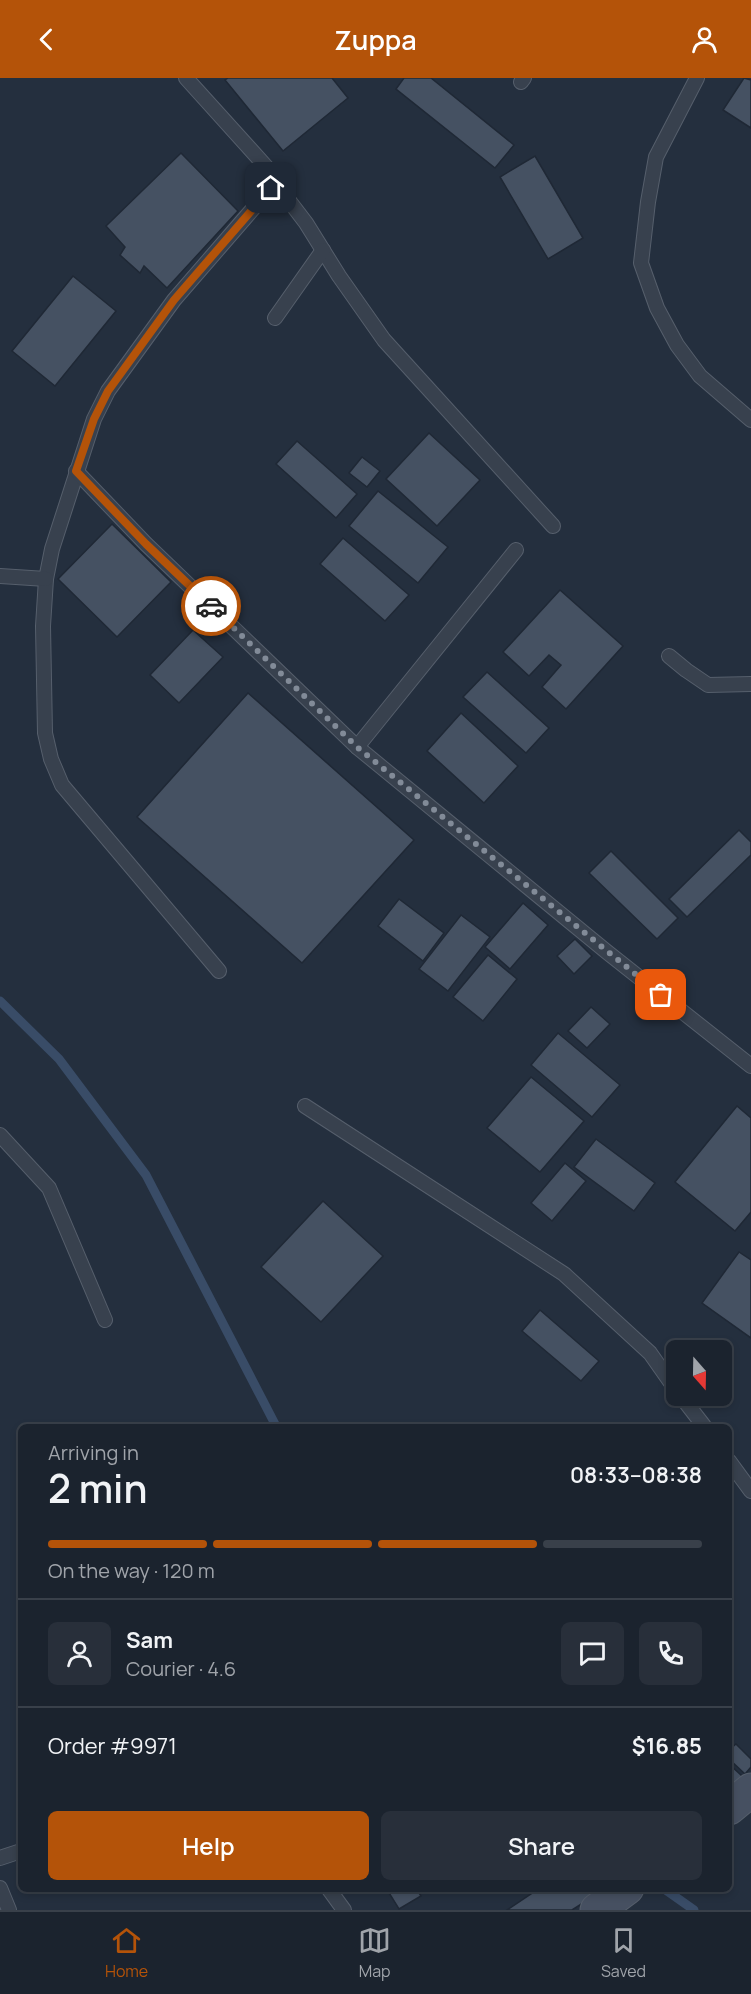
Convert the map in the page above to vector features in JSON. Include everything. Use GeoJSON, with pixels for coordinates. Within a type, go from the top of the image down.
{"type":"FeatureCollection","features":[{"type":"Feature","properties":{"kind":"street"},"geometry":{"type":"LineString","coordinates":[[732,1806],[751,1790]]}},
{"type":"Feature","properties":{"kind":"lane"},"geometry":{"type":"LineString","coordinates":[[186,78],[270,171],[274,176],[274,181],[271,188],[174,300],[108,391],[94,419],[52,549],[46,579],[43,626],[45,733],[51,759],[62,785],[219,971]]}},
{"type":"Feature","properties":{"kind":"lane"},"geometry":{"type":"LineString","coordinates":[[697,78],[656,157],[641,262],[657,308],[677,345],[700,376],[751,420]]}},
{"type":"Feature","properties":{"kind":"lane"},"geometry":{"type":"LineString","coordinates":[[274,181],[306,223],[384,340],[553,526]]}},
{"type":"Feature","properties":{"kind":"lane"},"geometry":{"type":"LineString","coordinates":[[275,318],[323,250]]}},
{"type":"Feature","properties":{"kind":"lane"},"geometry":{"type":"LineString","coordinates":[[76,471],[146,544],[357,747],[607,952],[751,1066]]}},
{"type":"Feature","properties":{"kind":"lane"},"geometry":{"type":"LineString","coordinates":[[357,747],[516,550]]}},
{"type":"Feature","properties":{"kind":"lane"},"geometry":{"type":"LineString","coordinates":[[0,576],[46,579]]}},
{"type":"Feature","properties":{"kind":"lane"},"geometry":{"type":"LineString","coordinates":[[669,656],[708,685],[751,684]]}},
{"type":"Feature","properties":{"kind":"lane"},"geometry":{"type":"LineString","coordinates":[[305,1107],[564,1274],[650,1353],[666,1376]]}},
{"type":"Feature","properties":{"kind":"lane"},"geometry":{"type":"LineString","coordinates":[[0,1135],[49,1188],[105,1320]]}},
{"type":"Feature","properties":{"kind":"lane"},"geometry":{"type":"LineString","coordinates":[[689,1406],[702,1424]]}},
{"type":"Feature","properties":{"kind":"lane"},"geometry":{"type":"LineString","coordinates":[[732,1465],[751,1491]]}},
{"type":"Feature","properties":{"kind":"lane"},"geometry":{"type":"LineString","coordinates":[[0,1858],[18,1852]]}},
{"type":"Feature","properties":{"kind":"lane"},"geometry":{"type":"LineString","coordinates":[[0,1888],[9,1910]]}},
{"type":"Feature","properties":{"kind":"lane"},"geometry":{"type":"LineString","coordinates":[[331,1892],[344,1910]]}},
{"type":"Feature","properties":{"kind":"building"},"geometry":{"type":"Polygon","coordinates":[[[228,78],[332,78],[348,98],[283,151],[225,80],[228,78]]]}},
{"type":"Feature","properties":{"kind":"building"},"geometry":{"type":"Polygon","coordinates":[[[404,78],[431,78],[514,145],[495,168],[396,89],[404,78]]]}},
{"type":"Feature","properties":{"kind":"building"},"geometry":{"type":"Polygon","coordinates":[[[744,78],[751,80],[751,128],[723,110],[744,78]]]}},
{"type":"Feature","properties":{"kind":"building"},"geometry":{"type":"Polygon","coordinates":[[[181,153],[238,211],[167,288],[144,266],[140,273],[120,255],[125,247],[106,226],[181,153]]]}},
{"type":"Feature","properties":{"kind":"building"},"geometry":{"type":"Polygon","coordinates":[[[535,156],[583,238],[548,259],[500,177],[535,156]]]}},
{"type":"Feature","properties":{"kind":"building"},"geometry":{"type":"Polygon","coordinates":[[[73,276],[116,311],[55,386],[12,351],[73,276]]]}},
{"type":"Feature","properties":{"kind":"building"},"geometry":{"type":"Polygon","coordinates":[[[429,433],[480,480],[437,526],[386,479],[429,433]]]}},
{"type":"Feature","properties":{"kind":"building"},"geometry":{"type":"Polygon","coordinates":[[[297,441],[357,494],[336,518],[276,464],[297,441]]]}},
{"type":"Feature","properties":{"kind":"building"},"geometry":{"type":"Polygon","coordinates":[[[362,457],[380,471],[367,487],[349,473],[362,457]]]}},
{"type":"Feature","properties":{"kind":"building"},"geometry":{"type":"Polygon","coordinates":[[[378,491],[448,547],[418,583],[349,526],[378,491]]]}},
{"type":"Feature","properties":{"kind":"building"},"geometry":{"type":"Polygon","coordinates":[[[112,524],[171,582],[117,637],[58,579],[112,524]]]}},
{"type":"Feature","properties":{"kind":"building"},"geometry":{"type":"Polygon","coordinates":[[[343,538],[409,595],[385,621],[320,564],[343,538]]]}},
{"type":"Feature","properties":{"kind":"building"},"geometry":{"type":"Polygon","coordinates":[[[560,590],[623,646],[566,709],[542,687],[561,665],[549,655],[529,676],[503,652],[560,590]]]}},
{"type":"Feature","properties":{"kind":"building"},"geometry":{"type":"Polygon","coordinates":[[[193,630],[223,657],[179,703],[150,675],[193,630]]]}},
{"type":"Feature","properties":{"kind":"building"},"geometry":{"type":"Polygon","coordinates":[[[487,672],[549,728],[526,753],[463,697],[487,672]]]}},
{"type":"Feature","properties":{"kind":"building"},"geometry":{"type":"Polygon","coordinates":[[[248,693],[414,840],[302,963],[137,817],[248,693]]]}},
{"type":"Feature","properties":{"kind":"building"},"geometry":{"type":"Polygon","coordinates":[[[461,713],[518,766],[484,803],[427,751],[461,713]]]}},
{"type":"Feature","properties":{"kind":"building"},"geometry":{"type":"Polygon","coordinates":[[[739,830],[751,842],[751,855],[687,917],[669,899],[739,830]]]}},
{"type":"Feature","properties":{"kind":"building"},"geometry":{"type":"Polygon","coordinates":[[[611,851],[678,918],[657,939],[589,873],[611,851]]]}},
{"type":"Feature","properties":{"kind":"building"},"geometry":{"type":"Polygon","coordinates":[[[399,899],[444,933],[423,961],[378,926],[399,899]]]}},
{"type":"Feature","properties":{"kind":"building"},"geometry":{"type":"Polygon","coordinates":[[[523,903],[548,925],[510,969],[485,947],[523,903]]]}},
{"type":"Feature","properties":{"kind":"building"},"geometry":{"type":"Polygon","coordinates":[[[461,915],[490,937],[448,991],[419,969],[461,915]]]}},
{"type":"Feature","properties":{"kind":"building"},"geometry":{"type":"Polygon","coordinates":[[[575,939],[592,956],[574,974],[557,956],[575,939]]]}},
{"type":"Feature","properties":{"kind":"building"},"geometry":{"type":"Polygon","coordinates":[[[488,955],[517,979],[483,1021],[453,997],[488,955]]]}},
{"type":"Feature","properties":{"kind":"building"},"geometry":{"type":"Polygon","coordinates":[[[591,1007],[610,1024],[587,1048],[568,1031],[591,1007]]]}},
{"type":"Feature","properties":{"kind":"building"},"geometry":{"type":"Polygon","coordinates":[[[558,1033],[620,1085],[592,1117],[531,1065],[558,1033]]]}},
{"type":"Feature","properties":{"kind":"building"},"geometry":{"type":"Polygon","coordinates":[[[531,1077],[584,1121],[540,1172],[487,1128],[531,1077]]]}},
{"type":"Feature","properties":{"kind":"building"},"geometry":{"type":"Polygon","coordinates":[[[737,1106],[751,1118],[751,1212],[735,1231],[675,1182],[737,1106]]]}},
{"type":"Feature","properties":{"kind":"building"},"geometry":{"type":"Polygon","coordinates":[[[596,1139],[655,1183],[634,1211],[574,1167],[596,1139]]]}},
{"type":"Feature","properties":{"kind":"building"},"geometry":{"type":"Polygon","coordinates":[[[565,1163],[586,1181],[552,1221],[531,1203],[565,1163]]]}},
{"type":"Feature","properties":{"kind":"building"},"geometry":{"type":"Polygon","coordinates":[[[323,1201],[383,1256],[321,1322],[261,1267],[323,1201]]]}},
{"type":"Feature","properties":{"kind":"building"},"geometry":{"type":"Polygon","coordinates":[[[739,1252],[751,1260],[751,1338],[702,1303],[739,1252]]]}},
{"type":"Feature","properties":{"kind":"building"},"geometry":{"type":"Polygon","coordinates":[[[540,1310],[599,1361],[581,1381],[522,1331],[540,1310]]]}},
{"type":"Feature","properties":{"kind":"building"},"geometry":{"type":"Polygon","coordinates":[[[736,1744],[751,1759],[751,1767],[745,1774],[732,1762],[732,1747],[736,1744]]]}},
{"type":"Feature","properties":{"kind":"building"},"geometry":{"type":"Polygon","coordinates":[[[732,1767],[742,1776],[732,1785],[732,1767]]]}},
{"type":"Feature","properties":{"kind":"building"},"geometry":{"type":"Polygon","coordinates":[[[388,1892],[418,1892],[421,1896],[399,1909],[388,1892]]]}},
{"type":"Feature","properties":{"kind":"building"},"geometry":{"type":"Polygon","coordinates":[[[534,1892],[592,1892],[594,1896],[572,1910],[507,1910],[534,1892]]]}},
{"type":"Feature","properties":{"kind":"waterway"},"geometry":{"type":"LineString","coordinates":[[0,1001],[59,1059],[146,1175],[275,1424]]}},
{"type":"Feature","properties":{"kind":"waterway"},"geometry":{"type":"LineString","coordinates":[[669,1892],[694,1910]]}},
{"type":"Feature","properties":{"kind":"way so far"},"geometry":{"type":"LineString","coordinates":[[211,606],[357,747],[661,995]]}},
{"type":"Feature","properties":{"kind":"route"},"geometry":{"type":"LineString","coordinates":[[211,606],[146,544],[76,471],[94,419],[108,391],[174,300],[271,188]]}}]}
